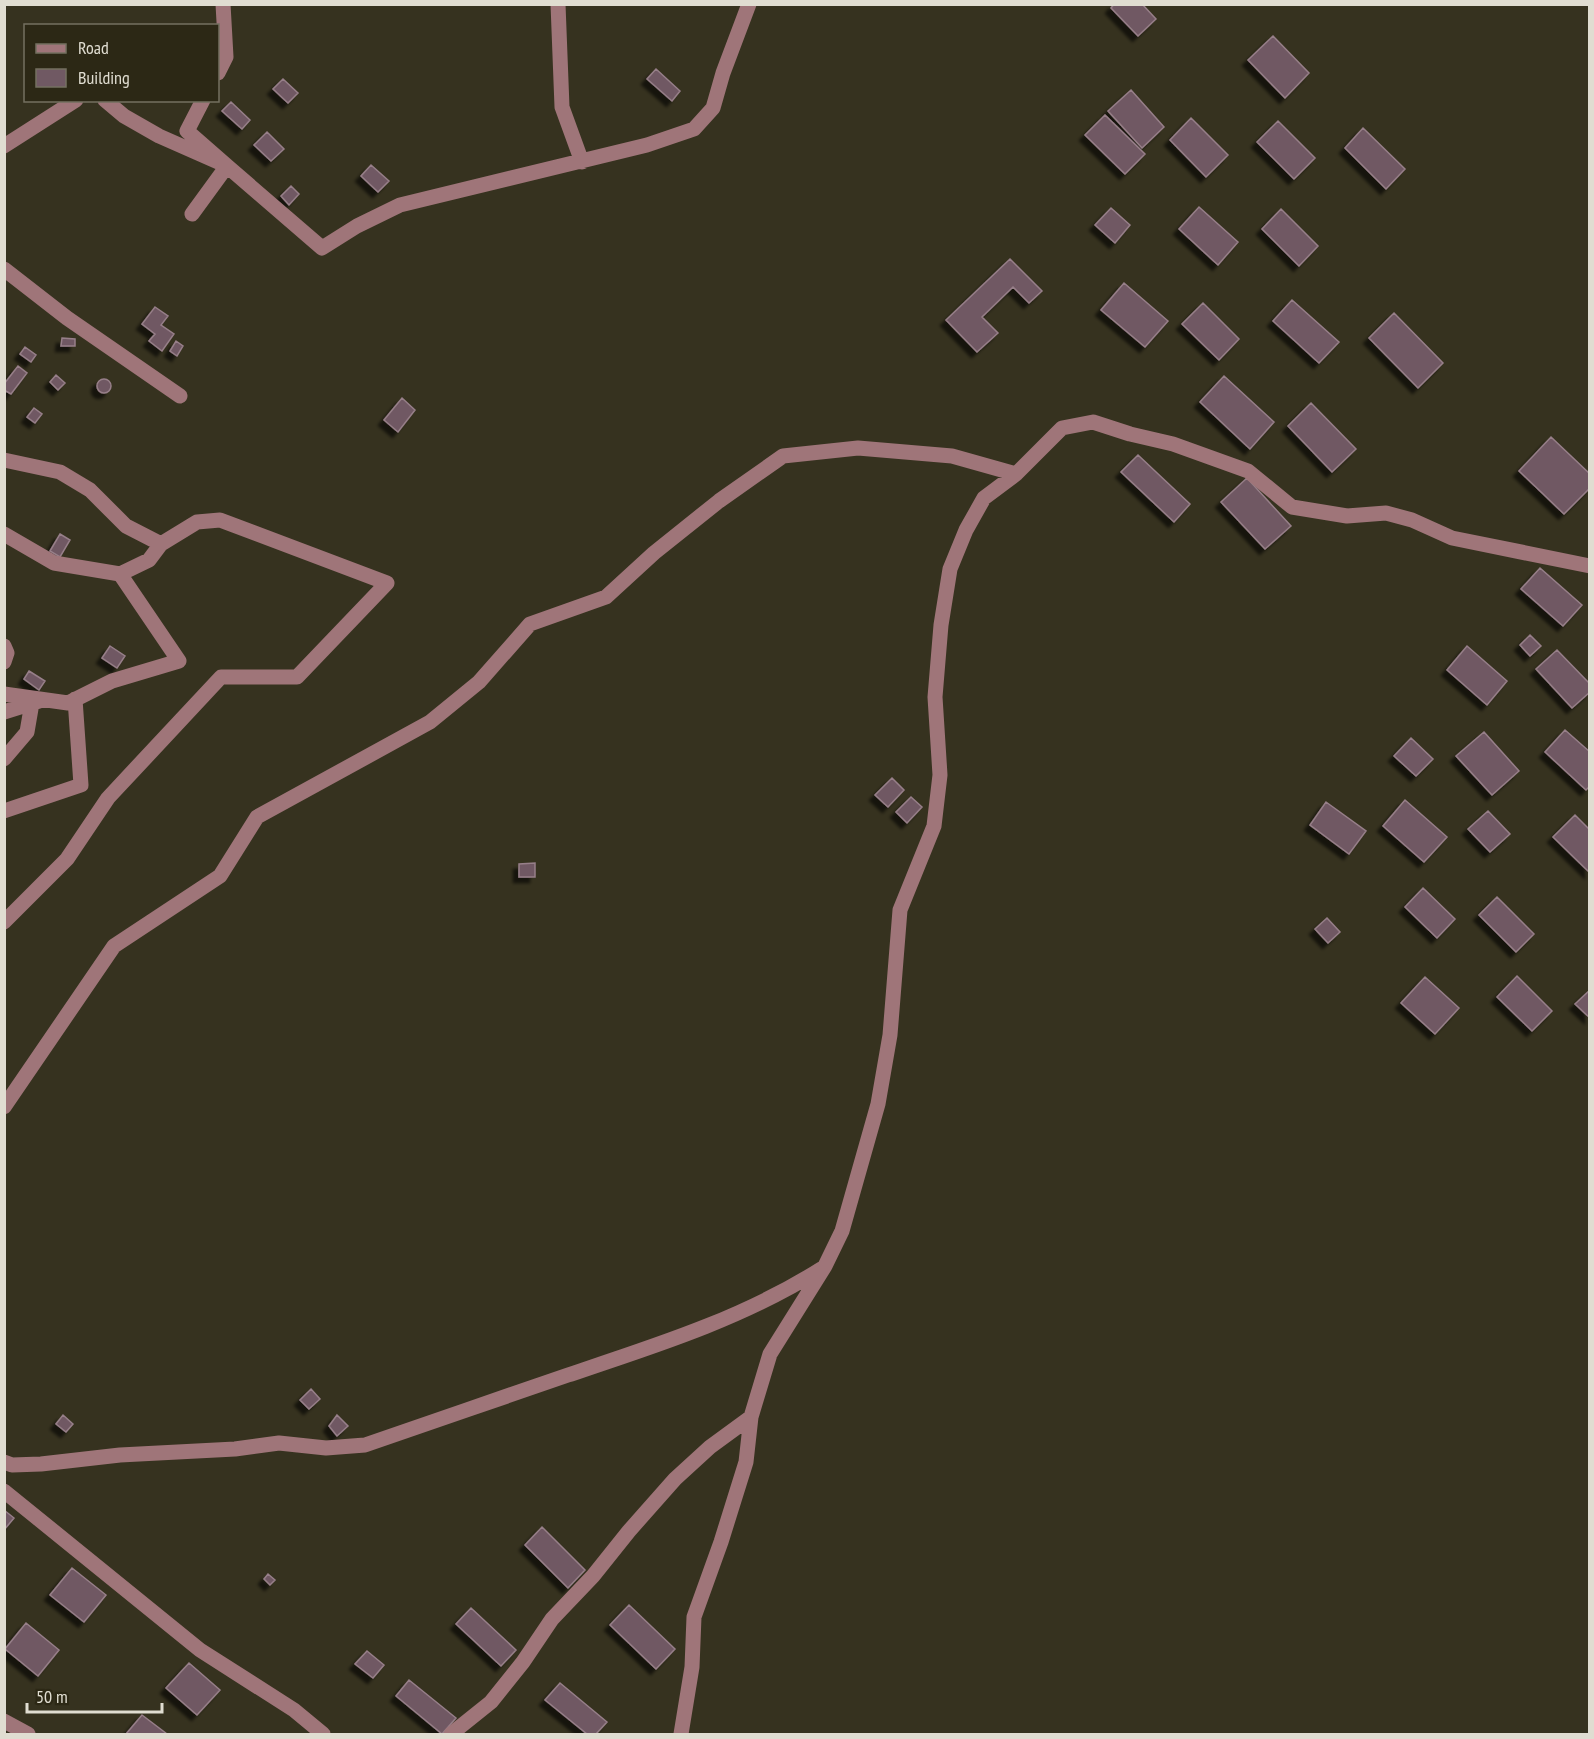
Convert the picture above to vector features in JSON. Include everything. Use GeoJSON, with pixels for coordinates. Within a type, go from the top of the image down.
{"type":"FeatureCollection","features":[{"type":"Feature","properties":{"kind":"street"},"geometry":{"type":"LineString","coordinates":[[222,59],[223,4]]}},
{"type":"Feature","properties":{"kind":"street"},"geometry":{"type":"LineString","coordinates":[[558,4],[562,107],[582,162]]}},
{"type":"Feature","properties":{"kind":"street"},"geometry":{"type":"LineString","coordinates":[[202,102],[187,131],[322,248],[357,226],[400,205],[582,162],[647,145],[694,129],[713,108],[749,4]]}},
{"type":"Feature","properties":{"kind":"street"},"geometry":{"type":"LineString","coordinates":[[4,146],[73,102]]}},
{"type":"Feature","properties":{"kind":"street"},"geometry":{"type":"LineString","coordinates":[[107,102],[141,126],[227,166]]}},
{"type":"Feature","properties":{"kind":"street"},"geometry":{"type":"LineString","coordinates":[[192,214],[227,166]]}},
{"type":"Feature","properties":{"kind":"street"},"geometry":{"type":"LineString","coordinates":[[4,268],[68,318],[180,396]]}},
{"type":"Feature","properties":{"kind":"street"},"geometry":{"type":"LineString","coordinates":[[681,1734],[692,1667],[694,1617],[747,1462],[751,1417],[770,1354],[825,1266],[842,1231],[878,1104],[890,1035],[900,910],[934,826],[940,776],[935,697],[941,625],[950,569],[966,530],[984,498],[1016,474],[1062,428],[1093,422],[1130,435],[1173,444],[1248,471],[1292,507],[1347,516],[1386,513],[1412,520],[1452,538],[1590,566]]}},
{"type":"Feature","properties":{"kind":"street"},"geometry":{"type":"LineString","coordinates":[[4,1107],[114,946],[220,876],[257,817],[430,722],[479,682],[530,624],[606,597],[662,546],[719,501],[783,456],[858,448],[952,456],[1016,474]]}},
{"type":"Feature","properties":{"kind":"street"},"geometry":{"type":"LineString","coordinates":[[4,460],[60,472],[90,490],[126,526],[161,544]]}},
{"type":"Feature","properties":{"kind":"street"},"geometry":{"type":"LineString","coordinates":[[4,922],[67,859],[108,798],[221,677],[297,677],[387,583],[220,520],[197,522],[161,544],[149,560],[120,574],[54,563],[7,540]]}},
{"type":"Feature","properties":{"kind":"street"},"geometry":{"type":"LineString","coordinates":[[4,694],[39,701],[68,703],[112,681],[179,661],[120,574]]}},
{"type":"Feature","properties":{"kind":"street"},"geometry":{"type":"LineString","coordinates":[[4,645],[7,653],[4,662]]}},
{"type":"Feature","properties":{"kind":"street"},"geometry":{"type":"LineString","coordinates":[[4,812],[81,785],[75,699]]}},
{"type":"Feature","properties":{"kind":"street"},"geometry":{"type":"LineString","coordinates":[[4,712],[39,701]]}},
{"type":"Feature","properties":{"kind":"street"},"geometry":{"type":"LineString","coordinates":[[4,759],[27,732],[39,701]]}},
{"type":"Feature","properties":{"kind":"street"},"geometry":{"type":"LineString","coordinates":[[4,1462],[12,1465],[41,1464],[120,1455],[235,1449],[279,1443],[326,1448],[365,1445],[637,1352],[731,1317],[796,1284],[825,1266]]}},
{"type":"Feature","properties":{"kind":"street"},"geometry":{"type":"LineString","coordinates":[[451,1734],[463,1729],[490,1702],[523,1662],[552,1619],[593,1576],[675,1479],[710,1447],[751,1417]]}},
{"type":"Feature","properties":{"kind":"street"},"geometry":{"type":"LineString","coordinates":[[4,1491],[200,1650],[294,1710],[323,1734]]}},
{"type":"Feature","properties":{"kind":"street"},"geometry":{"type":"LineString","coordinates":[[4,1721],[28,1734]]}},
{"type":"Feature","properties":{"kind":"building"},"geometry":{"type":"Polygon","coordinates":[[[1114,4],[1142,4],[1156,19],[1138,36],[1111,8],[1114,4]]]}},
{"type":"Feature","properties":{"kind":"building"},"geometry":{"type":"Polygon","coordinates":[[[1273,36],[1309,73],[1285,98],[1248,60],[1273,36]]]}},
{"type":"Feature","properties":{"kind":"building"},"geometry":{"type":"Polygon","coordinates":[[[656,69],[680,91],[672,101],[647,79],[656,69]]]}},
{"type":"Feature","properties":{"kind":"building"},"geometry":{"type":"Polygon","coordinates":[[[283,79],[298,93],[288,103],[273,89],[283,79]]]}},
{"type":"Feature","properties":{"kind":"building"},"geometry":{"type":"Polygon","coordinates":[[[1131,90],[1164,127],[1142,148],[1108,111],[1131,90]]]}},
{"type":"Feature","properties":{"kind":"building"},"geometry":{"type":"Polygon","coordinates":[[[231,102],[250,120],[242,129],[222,111],[231,102]]]}},
{"type":"Feature","properties":{"kind":"building"},"geometry":{"type":"Polygon","coordinates":[[[1105,115],[1145,154],[1125,174],[1085,135],[1105,115]]]}},
{"type":"Feature","properties":{"kind":"building"},"geometry":{"type":"Polygon","coordinates":[[[1191,118],[1228,155],[1206,177],[1170,140],[1191,118]]]}},
{"type":"Feature","properties":{"kind":"building"},"geometry":{"type":"Polygon","coordinates":[[[1278,121],[1315,158],[1294,179],[1257,142],[1278,121]]]}},
{"type":"Feature","properties":{"kind":"building"},"geometry":{"type":"Polygon","coordinates":[[[1363,128],[1405,169],[1386,189],[1345,148],[1363,128]]]}},
{"type":"Feature","properties":{"kind":"building"},"geometry":{"type":"Polygon","coordinates":[[[267,132],[284,149],[271,161],[254,145],[267,132]]]}},
{"type":"Feature","properties":{"kind":"building"},"geometry":{"type":"Polygon","coordinates":[[[371,165],[389,181],[378,192],[361,176],[371,165]]]}},
{"type":"Feature","properties":{"kind":"building"},"geometry":{"type":"Polygon","coordinates":[[[291,186],[299,194],[289,205],[281,196],[291,186]]]}},
{"type":"Feature","properties":{"kind":"building"},"geometry":{"type":"Polygon","coordinates":[[[1199,207],[1238,242],[1218,265],[1179,229],[1199,207]]]}},
{"type":"Feature","properties":{"kind":"building"},"geometry":{"type":"Polygon","coordinates":[[[1111,208],[1130,225],[1115,243],[1095,225],[1111,208]]]}},
{"type":"Feature","properties":{"kind":"building"},"geometry":{"type":"Polygon","coordinates":[[[1281,209],[1318,246],[1299,266],[1262,229],[1281,209]]]}},
{"type":"Feature","properties":{"kind":"building"},"geometry":{"type":"Polygon","coordinates":[[[1010,259],[1042,291],[1029,303],[1013,287],[982,317],[998,333],[977,352],[946,320],[1010,259]]]}},
{"type":"Feature","properties":{"kind":"building"},"geometry":{"type":"Polygon","coordinates":[[[1124,283],[1168,321],[1145,347],[1101,310],[1124,283]]]}},
{"type":"Feature","properties":{"kind":"building"},"geometry":{"type":"Polygon","coordinates":[[[1292,300],[1339,342],[1319,363],[1273,321],[1292,300]]]}},
{"type":"Feature","properties":{"kind":"building"},"geometry":{"type":"Polygon","coordinates":[[[1203,303],[1239,339],[1219,360],[1182,324],[1203,303]]]}},
{"type":"Feature","properties":{"kind":"building"},"geometry":{"type":"Polygon","coordinates":[[[155,307],[168,316],[161,325],[174,334],[162,351],[149,341],[155,334],[142,324],[155,307]]]}},
{"type":"Feature","properties":{"kind":"building"},"geometry":{"type":"Polygon","coordinates":[[[1394,313],[1443,363],[1418,388],[1369,338],[1394,313]]]}},
{"type":"Feature","properties":{"kind":"building"},"geometry":{"type":"Polygon","coordinates":[[[62,338],[75,339],[75,346],[61,346],[62,338]]]}},
{"type":"Feature","properties":{"kind":"building"},"geometry":{"type":"Polygon","coordinates":[[[176,341],[183,346],[177,356],[170,351],[176,341]]]}},
{"type":"Feature","properties":{"kind":"building"},"geometry":{"type":"Polygon","coordinates":[[[25,347],[36,355],[31,362],[20,354],[25,347]]]}},
{"type":"Feature","properties":{"kind":"building"},"geometry":{"type":"Polygon","coordinates":[[[18,366],[27,373],[11,394],[4,390],[4,384],[18,366]]]}},
{"type":"Feature","properties":{"kind":"building"},"geometry":{"type":"Polygon","coordinates":[[[56,375],[65,383],[58,390],[50,382],[56,375]]]}},
{"type":"Feature","properties":{"kind":"building"},"geometry":{"type":"Polygon","coordinates":[[[1224,376],[1274,422],[1250,449],[1200,402],[1224,376]]]}},
{"type":"Feature","properties":{"kind":"building"},"geometry":{"type":"Polygon","coordinates":[[[101,379],[107,379],[111,386],[107,393],[101,393],[97,389],[97,383],[101,379]]]}},
{"type":"Feature","properties":{"kind":"building"},"geometry":{"type":"Polygon","coordinates":[[[402,398],[415,410],[398,432],[384,420],[402,398]]]}},
{"type":"Feature","properties":{"kind":"building"},"geometry":{"type":"Polygon","coordinates":[[[1311,403],[1356,449],[1332,472],[1288,426],[1311,403]]]}},
{"type":"Feature","properties":{"kind":"building"},"geometry":{"type":"Polygon","coordinates":[[[34,408],[42,414],[35,423],[27,417],[34,408]]]}},
{"type":"Feature","properties":{"kind":"building"},"geometry":{"type":"Polygon","coordinates":[[[1551,437],[1590,474],[1590,488],[1564,514],[1519,471],[1551,437]]]}},
{"type":"Feature","properties":{"kind":"building"},"geometry":{"type":"Polygon","coordinates":[[[1138,455],[1190,504],[1174,522],[1121,472],[1138,455]]]}},
{"type":"Feature","properties":{"kind":"building"},"geometry":{"type":"Polygon","coordinates":[[[1247,478],[1291,526],[1265,549],[1221,502],[1247,478]]]}},
{"type":"Feature","properties":{"kind":"building"},"geometry":{"type":"Polygon","coordinates":[[[60,534],[70,540],[60,557],[50,551],[60,534]]]}},
{"type":"Feature","properties":{"kind":"building"},"geometry":{"type":"Polygon","coordinates":[[[1540,568],[1582,605],[1563,626],[1521,589],[1540,568]]]}},
{"type":"Feature","properties":{"kind":"building"},"geometry":{"type":"Polygon","coordinates":[[[1530,635],[1541,646],[1530,656],[1520,645],[1530,635]]]}},
{"type":"Feature","properties":{"kind":"building"},"geometry":{"type":"Polygon","coordinates":[[[110,646],[125,656],[117,668],[102,658],[110,646]]]}},
{"type":"Feature","properties":{"kind":"building"},"geometry":{"type":"Polygon","coordinates":[[[1467,646],[1507,681],[1487,705],[1447,670],[1467,646]]]}},
{"type":"Feature","properties":{"kind":"building"},"geometry":{"type":"Polygon","coordinates":[[[1557,650],[1590,684],[1590,692],[1572,708],[1536,669],[1557,650]]]}},
{"type":"Feature","properties":{"kind":"building"},"geometry":{"type":"Polygon","coordinates":[[[29,671],[45,681],[39,690],[24,679],[29,671]]]}},
{"type":"Feature","properties":{"kind":"building"},"geometry":{"type":"Polygon","coordinates":[[[1565,730],[1590,752],[1590,786],[1586,790],[1545,752],[1565,730]]]}},
{"type":"Feature","properties":{"kind":"building"},"geometry":{"type":"Polygon","coordinates":[[[1484,732],[1519,771],[1492,795],[1456,756],[1484,732]]]}},
{"type":"Feature","properties":{"kind":"building"},"geometry":{"type":"Polygon","coordinates":[[[1411,738],[1433,759],[1416,776],[1394,756],[1411,738]]]}},
{"type":"Feature","properties":{"kind":"building"},"geometry":{"type":"Polygon","coordinates":[[[892,778],[904,790],[888,807],[875,795],[892,778]]]}},
{"type":"Feature","properties":{"kind":"building"},"geometry":{"type":"Polygon","coordinates":[[[911,797],[922,807],[907,823],[896,812],[911,797]]]}},
{"type":"Feature","properties":{"kind":"building"},"geometry":{"type":"Polygon","coordinates":[[[1405,800],[1447,837],[1424,862],[1383,826],[1405,800]]]}},
{"type":"Feature","properties":{"kind":"building"},"geometry":{"type":"Polygon","coordinates":[[[1326,802],[1366,831],[1349,854],[1310,825],[1326,802]]]}},
{"type":"Feature","properties":{"kind":"building"},"geometry":{"type":"Polygon","coordinates":[[[1488,811],[1510,834],[1490,852],[1468,829],[1488,811]]]}},
{"type":"Feature","properties":{"kind":"building"},"geometry":{"type":"Polygon","coordinates":[[[1575,815],[1590,830],[1590,873],[1553,837],[1575,815]]]}},
{"type":"Feature","properties":{"kind":"building"},"geometry":{"type":"Polygon","coordinates":[[[535,863],[535,877],[519,877],[519,864],[535,863]]]}},
{"type":"Feature","properties":{"kind":"building"},"geometry":{"type":"Polygon","coordinates":[[[1423,888],[1455,919],[1437,938],[1405,907],[1423,888]]]}},
{"type":"Feature","properties":{"kind":"building"},"geometry":{"type":"Polygon","coordinates":[[[1497,897],[1534,934],[1516,952],[1479,915],[1497,897]]]}},
{"type":"Feature","properties":{"kind":"building"},"geometry":{"type":"Polygon","coordinates":[[[1327,918],[1340,932],[1328,943],[1315,929],[1327,918]]]}},
{"type":"Feature","properties":{"kind":"building"},"geometry":{"type":"Polygon","coordinates":[[[1517,976],[1552,1011],[1532,1031],[1497,997],[1517,976]]]}},
{"type":"Feature","properties":{"kind":"building"},"geometry":{"type":"Polygon","coordinates":[[[1425,977],[1459,1008],[1435,1034],[1401,1003],[1425,977]]]}},
{"type":"Feature","properties":{"kind":"building"},"geometry":{"type":"Polygon","coordinates":[[[1590,990],[1590,1018],[1575,1004],[1590,990]]]}},
{"type":"Feature","properties":{"kind":"building"},"geometry":{"type":"Polygon","coordinates":[[[311,1389],[320,1399],[309,1409],[300,1400],[311,1389]]]}},
{"type":"Feature","properties":{"kind":"building"},"geometry":{"type":"Polygon","coordinates":[[[63,1415],[73,1424],[66,1432],[56,1424],[63,1415]]]}},
{"type":"Feature","properties":{"kind":"building"},"geometry":{"type":"Polygon","coordinates":[[[337,1415],[348,1426],[337,1436],[329,1426],[337,1415]]]}},
{"type":"Feature","properties":{"kind":"building"},"geometry":{"type":"Polygon","coordinates":[[[4,1510],[14,1518],[4,1530],[4,1510]]]}},
{"type":"Feature","properties":{"kind":"building"},"geometry":{"type":"Polygon","coordinates":[[[542,1527],[585,1570],[568,1588],[525,1545],[542,1527]]]}},
{"type":"Feature","properties":{"kind":"building"},"geometry":{"type":"Polygon","coordinates":[[[72,1568],[106,1595],[84,1622],[50,1595],[72,1568]]]}},
{"type":"Feature","properties":{"kind":"building"},"geometry":{"type":"Polygon","coordinates":[[[268,1574],[275,1580],[270,1585],[264,1579],[268,1574]]]}},
{"type":"Feature","properties":{"kind":"building"},"geometry":{"type":"Polygon","coordinates":[[[629,1605],[675,1649],[656,1669],[610,1625],[629,1605]]]}},
{"type":"Feature","properties":{"kind":"building"},"geometry":{"type":"Polygon","coordinates":[[[471,1608],[516,1650],[501,1666],[456,1624],[471,1608]]]}},
{"type":"Feature","properties":{"kind":"building"},"geometry":{"type":"Polygon","coordinates":[[[26,1623],[59,1650],[38,1676],[5,1649],[26,1623]]]}},
{"type":"Feature","properties":{"kind":"building"},"geometry":{"type":"Polygon","coordinates":[[[367,1651],[384,1665],[373,1678],[355,1664],[367,1651]]]}},
{"type":"Feature","properties":{"kind":"building"},"geometry":{"type":"Polygon","coordinates":[[[189,1663],[220,1690],[197,1715],[166,1688],[189,1663]]]}},
{"type":"Feature","properties":{"kind":"building"},"geometry":{"type":"Polygon","coordinates":[[[409,1680],[456,1718],[442,1734],[396,1696],[409,1680]]]}},
{"type":"Feature","properties":{"kind":"building"},"geometry":{"type":"Polygon","coordinates":[[[560,1683],[607,1722],[596,1734],[587,1734],[545,1700],[560,1683]]]}},
{"type":"Feature","properties":{"kind":"building"},"geometry":{"type":"Polygon","coordinates":[[[142,1715],[167,1734],[126,1734],[142,1715]]]}}]}
